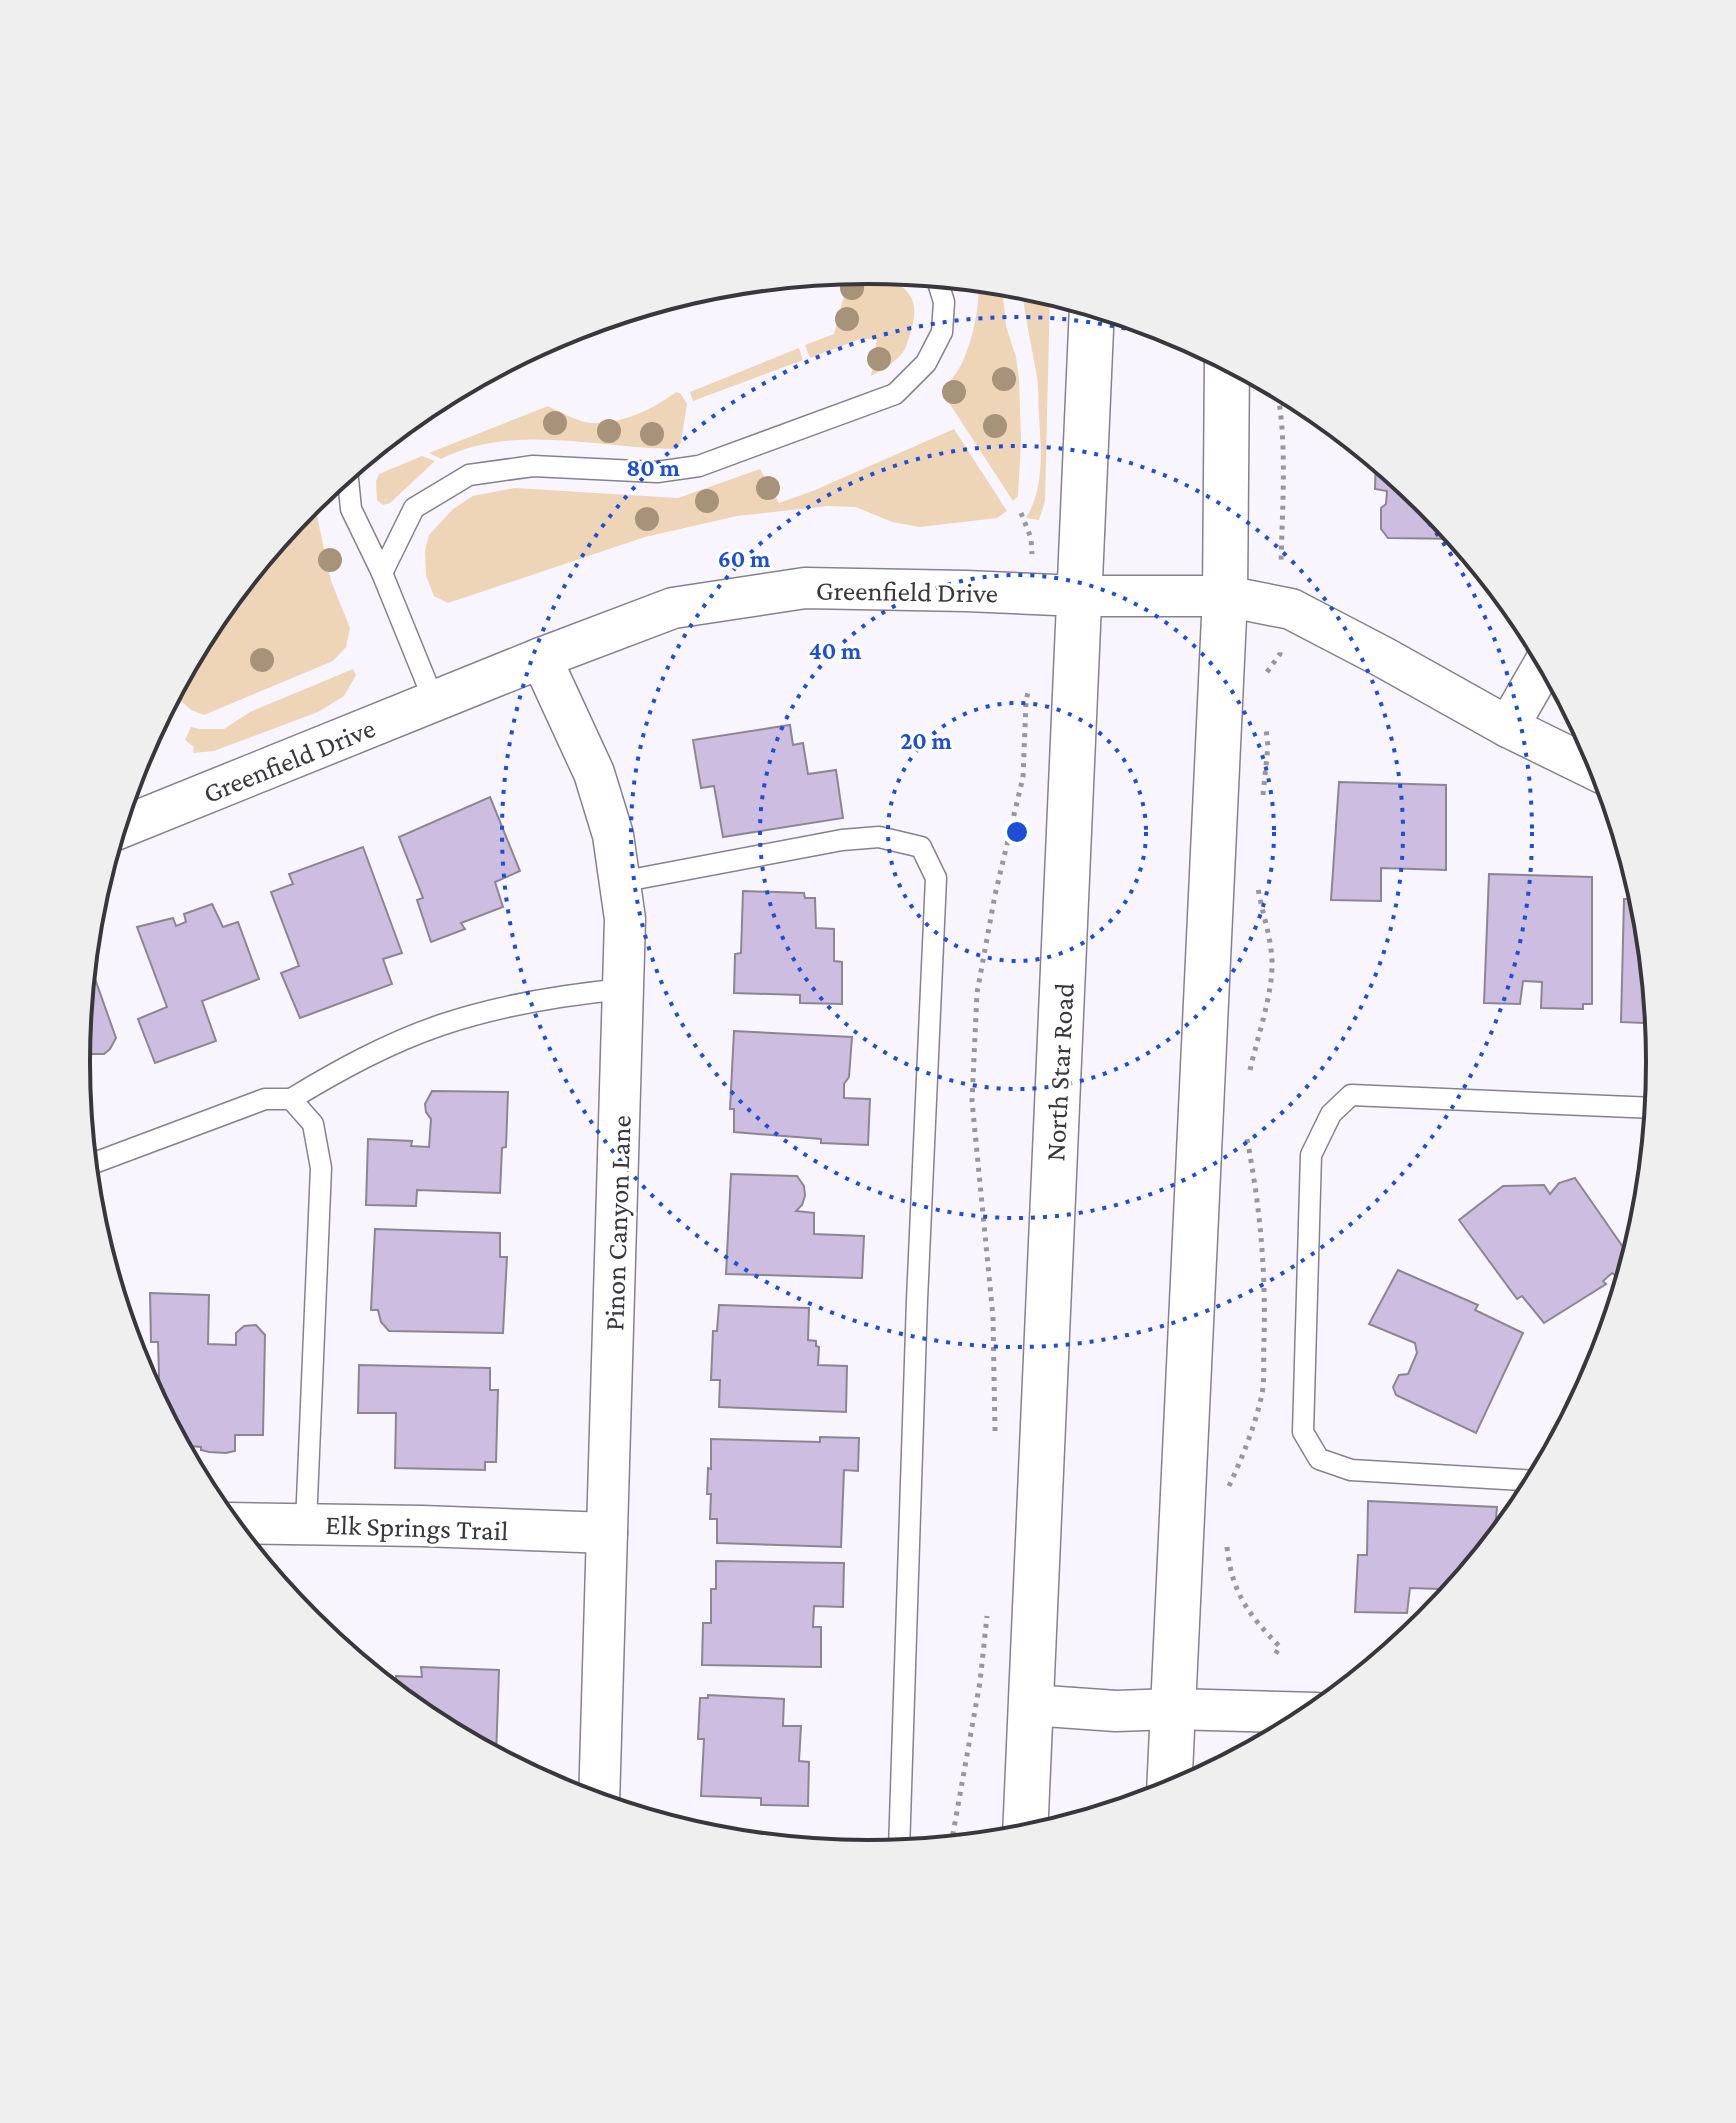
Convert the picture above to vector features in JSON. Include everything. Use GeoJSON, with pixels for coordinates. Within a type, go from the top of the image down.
{"type":"FeatureCollection","features":[{"type":"Feature","properties":{"kind":"main road","name":"North Star Road"},"geometry":{"type":"LineString","coordinates":[[1026,1824],[1092,317]]}},
{"type":"Feature","properties":{"kind":"main road"},"geometry":{"type":"LineString","coordinates":[[1170,1778],[1225,596],[1227,372]]}},
{"type":"Feature","properties":{"kind":"street","name":"Greenfield Drive"},"geometry":{"type":"LineString","coordinates":[[130,815],[673,608],[805,588],[1079,596],[1225,596],[1291,609],[1508,727],[1588,766]]}},
{"type":"Feature","properties":{"kind":"street","name":"Pinon Canyon Lane"},"geometry":{"type":"LineString","coordinates":[[541,658],[594,773],[613,835],[625,919],[599,1791]]}},
{"type":"Feature","properties":{"kind":"street"},"geometry":{"type":"LineString","coordinates":[[1508,727],[1541,670]]}},
{"type":"Feature","properties":{"kind":"street","name":"Elk Springs Trail"},"geometry":{"type":"LineString","coordinates":[[242,1523],[607,1533]]}},
{"type":"Feature","properties":{"kind":"street"},"geometry":{"type":"LineString","coordinates":[[1031,1705],[1116,1711],[1173,1709],[1293,1712]]}},
{"type":"Feature","properties":{"kind":"lane"},"geometry":{"type":"LineString","coordinates":[[382,573],[414,508],[469,475],[533,466],[657,472],[699,466],[895,394],[926,363],[942,332],[944,302],[939,287]]}},
{"type":"Feature","properties":{"kind":"lane"},"geometry":{"type":"LineString","coordinates":[[348,483],[351,509],[382,573],[434,701]]}},
{"type":"Feature","properties":{"kind":"lane"},"geometry":{"type":"LineString","coordinates":[[620,882],[842,840],[879,837],[921,847],[936,878],[916,1332],[899,1839]]}},
{"type":"Feature","properties":{"kind":"lane"},"geometry":{"type":"LineString","coordinates":[[97,1162],[265,1099],[291,1099],[332,1074],[441,1025],[519,1004],[571,994],[624,989]]}},
{"type":"Feature","properties":{"kind":"lane"},"geometry":{"type":"LineString","coordinates":[[1524,1480],[1351,1470],[1319,1459],[1303,1432],[1311,1155],[1331,1114],[1351,1095],[1644,1108]]}},
{"type":"Feature","properties":{"kind":"lane"},"geometry":{"type":"LineString","coordinates":[[291,1099],[313,1124],[321,1168],[306,1524]]}},
{"type":"Feature","properties":{"kind":"path"},"geometry":{"type":"LineString","coordinates":[[1266,681],[1268,670],[1280,654],[1280,402]]}},
{"type":"Feature","properties":{"kind":"path"},"geometry":{"type":"LineString","coordinates":[[1021,513],[1031,538],[1034,593]]}},
{"type":"Feature","properties":{"kind":"path"},"geometry":{"type":"LineString","coordinates":[[995,1445],[993,1317],[972,1101],[974,1055],[977,993],[995,895],[1023,777],[1029,689]]}},
{"type":"Feature","properties":{"kind":"path"},"geometry":{"type":"LineString","coordinates":[[1262,802],[1268,746],[1264,717]]}},
{"type":"Feature","properties":{"kind":"path"},"geometry":{"type":"LineString","coordinates":[[1248,1076],[1266,1004],[1272,964],[1257,878]]}},
{"type":"Feature","properties":{"kind":"path"},"geometry":{"type":"LineString","coordinates":[[1226,1492],[1246,1449],[1262,1392],[1265,1320],[1263,1251],[1246,1136]]}},
{"type":"Feature","properties":{"kind":"path"},"geometry":{"type":"LineString","coordinates":[[1227,1543],[1229,1566],[1241,1600],[1257,1624],[1280,1647],[1274,1656]]}},
{"type":"Feature","properties":{"kind":"path"},"geometry":{"type":"LineString","coordinates":[[953,1835],[980,1682],[988,1604]]}},
{"type":"Feature","properties":{"kind":"shaded area"},"geometry":{"type":"Polygon","coordinates":[[[847,284],[899,285],[910,295],[914,320],[906,345],[890,365],[871,376],[877,339],[860,339],[810,358],[805,345],[834,334],[847,284]]]}},
{"type":"Feature","properties":{"kind":"shaded area"},"geometry":{"type":"Polygon","coordinates":[[[978,291],[1003,295],[1006,326],[1019,379],[1021,441],[1018,496],[1013,501],[942,392],[961,365],[970,343],[978,291]]]}},
{"type":"Feature","properties":{"kind":"shaded area"},"geometry":{"type":"Polygon","coordinates":[[[1024,299],[1050,305],[1045,501],[1039,520],[1026,518],[1036,494],[1041,455],[1038,382],[1024,299]]]}},
{"type":"Feature","properties":{"kind":"shaded area"},"geometry":{"type":"Polygon","coordinates":[[[799,348],[803,360],[693,401],[690,392],[799,348]]]}},
{"type":"Feature","properties":{"kind":"shaded area"},"geometry":{"type":"Polygon","coordinates":[[[676,392],[687,404],[677,449],[527,440],[469,448],[441,459],[429,453],[548,406],[581,421],[603,423],[636,415],[676,392]]]}},
{"type":"Feature","properties":{"kind":"shaded area"},"geometry":{"type":"Polygon","coordinates":[[[954,429],[1007,511],[997,518],[920,527],[892,522],[856,507],[828,506],[737,516],[645,537],[448,603],[434,596],[426,576],[425,551],[429,535],[453,509],[473,496],[514,488],[678,498],[760,469],[779,503],[954,429]]]}},
{"type":"Feature","properties":{"kind":"shaded area"},"geometry":{"type":"Polygon","coordinates":[[[422,456],[435,461],[390,503],[383,505],[377,500],[376,481],[379,474],[422,456]]]}},
{"type":"Feature","properties":{"kind":"shaded area"},"geometry":{"type":"Polygon","coordinates":[[[317,512],[331,581],[350,628],[346,647],[333,661],[204,715],[191,710],[179,700],[221,629],[283,549],[317,512]]]}},
{"type":"Feature","properties":{"kind":"shaded area"},"geometry":{"type":"Polygon","coordinates":[[[353,669],[356,675],[344,696],[318,712],[214,751],[193,753],[194,747],[185,740],[191,727],[224,729],[250,712],[353,669]]]}},
{"type":"Feature","properties":{"kind":"building"},"geometry":{"type":"Polygon","coordinates":[[[1376,472],[1444,539],[1388,538],[1381,529],[1381,508],[1386,504],[1387,491],[1375,489],[1376,472]]]}},
{"type":"Feature","properties":{"kind":"building"},"geometry":{"type":"Polygon","coordinates":[[[790,725],[793,745],[803,743],[808,774],[836,770],[843,818],[723,837],[714,786],[701,788],[693,740],[790,725]]]}},
{"type":"Feature","properties":{"kind":"building"},"geometry":{"type":"Polygon","coordinates":[[[1339,782],[1446,785],[1446,870],[1381,868],[1381,901],[1331,900],[1339,782]]]}},
{"type":"Feature","properties":{"kind":"building"},"geometry":{"type":"Polygon","coordinates":[[[490,797],[520,871],[495,882],[503,907],[461,923],[465,929],[431,942],[417,900],[423,898],[399,837],[490,797]]]}},
{"type":"Feature","properties":{"kind":"building"},"geometry":{"type":"Polygon","coordinates":[[[363,847],[402,953],[383,959],[392,984],[300,1018],[281,973],[299,966],[271,892],[293,884],[289,874],[363,847]]]}},
{"type":"Feature","properties":{"kind":"building"},"geometry":{"type":"Polygon","coordinates":[[[1489,874],[1592,877],[1592,1004],[1583,1004],[1583,1009],[1541,1008],[1542,982],[1523,981],[1520,1004],[1484,1003],[1489,874]]]}},
{"type":"Feature","properties":{"kind":"building"},"geometry":{"type":"Polygon","coordinates":[[[743,891],[804,893],[805,898],[815,898],[816,928],[834,929],[834,961],[842,962],[842,1004],[800,1003],[800,995],[734,993],[735,954],[741,953],[743,891]]]}},
{"type":"Feature","properties":{"kind":"building"},"geometry":{"type":"Polygon","coordinates":[[[1624,899],[1628,899],[1639,960],[1644,1023],[1621,1022],[1624,899]]]}},
{"type":"Feature","properties":{"kind":"building"},"geometry":{"type":"Polygon","coordinates":[[[212,904],[223,927],[238,922],[259,979],[202,1001],[216,1041],[155,1063],[138,1019],[167,1007],[137,927],[173,918],[176,926],[186,922],[184,914],[212,904]]]}},
{"type":"Feature","properties":{"kind":"building"},"geometry":{"type":"Polygon","coordinates":[[[95,979],[116,1038],[104,1054],[92,1054],[95,979]]]}},
{"type":"Feature","properties":{"kind":"building"},"geometry":{"type":"Polygon","coordinates":[[[734,1031],[852,1037],[844,1098],[870,1099],[868,1145],[821,1143],[821,1139],[734,1132],[734,1109],[730,1109],[734,1031]]]}},
{"type":"Feature","properties":{"kind":"building"},"geometry":{"type":"Polygon","coordinates":[[[432,1091],[508,1092],[500,1193],[417,1190],[416,1206],[366,1205],[368,1139],[412,1141],[411,1146],[429,1147],[431,1119],[425,1104],[432,1091]]]}},
{"type":"Feature","properties":{"kind":"building"},"geometry":{"type":"Polygon","coordinates":[[[731,1174],[797,1176],[804,1186],[805,1196],[796,1211],[814,1213],[814,1234],[864,1236],[862,1278],[726,1274],[731,1174]]]}},
{"type":"Feature","properties":{"kind":"building"},"geometry":{"type":"Polygon","coordinates":[[[1575,1178],[1623,1247],[1615,1276],[1612,1273],[1603,1281],[1606,1284],[1544,1323],[1522,1296],[1517,1299],[1459,1220],[1503,1186],[1544,1185],[1550,1194],[1559,1183],[1575,1178]]]}},
{"type":"Feature","properties":{"kind":"building"},"geometry":{"type":"Polygon","coordinates":[[[375,1229],[500,1233],[500,1257],[507,1257],[503,1333],[389,1331],[381,1322],[378,1310],[371,1310],[375,1229]]]}},
{"type":"Feature","properties":{"kind":"building"},"geometry":{"type":"Polygon","coordinates":[[[1398,1270],[1478,1305],[1475,1310],[1523,1333],[1476,1433],[1396,1395],[1393,1387],[1399,1375],[1408,1374],[1417,1353],[1415,1343],[1369,1324],[1398,1270]]]}},
{"type":"Feature","properties":{"kind":"building"},"geometry":{"type":"Polygon","coordinates":[[[150,1293],[209,1295],[208,1344],[236,1345],[236,1333],[244,1326],[256,1325],[265,1335],[263,1435],[235,1435],[235,1451],[226,1453],[192,1446],[159,1382],[158,1342],[151,1342],[150,1293]]]}},
{"type":"Feature","properties":{"kind":"building"},"geometry":{"type":"Polygon","coordinates":[[[719,1305],[809,1308],[808,1340],[816,1341],[819,1347],[818,1365],[847,1366],[846,1412],[719,1407],[720,1380],[711,1380],[713,1331],[717,1331],[719,1305]]]}},
{"type":"Feature","properties":{"kind":"building"},"geometry":{"type":"Polygon","coordinates":[[[359,1365],[490,1368],[490,1390],[498,1390],[496,1462],[485,1462],[485,1470],[395,1468],[396,1413],[358,1413],[359,1365]]]}},
{"type":"Feature","properties":{"kind":"building"},"geometry":{"type":"Polygon","coordinates":[[[820,1437],[859,1438],[858,1471],[844,1470],[841,1547],[717,1543],[717,1519],[710,1519],[711,1494],[707,1494],[711,1439],[820,1442],[820,1437]]]}},
{"type":"Feature","properties":{"kind":"building"},"geometry":{"type":"Polygon","coordinates":[[[1368,1501],[1497,1507],[1496,1520],[1439,1589],[1410,1588],[1407,1613],[1355,1612],[1358,1555],[1367,1555],[1368,1501]]]}},
{"type":"Feature","properties":{"kind":"building"},"geometry":{"type":"Polygon","coordinates":[[[716,1561],[844,1563],[843,1607],[814,1606],[813,1627],[821,1627],[821,1667],[702,1665],[703,1623],[711,1623],[711,1589],[716,1589],[716,1561]]]}},
{"type":"Feature","properties":{"kind":"building"},"geometry":{"type":"Polygon","coordinates":[[[421,1667],[499,1670],[496,1744],[396,1680],[396,1676],[422,1677],[421,1667]]]}},
{"type":"Feature","properties":{"kind":"building"},"geometry":{"type":"Polygon","coordinates":[[[708,1695],[784,1699],[783,1726],[801,1726],[799,1761],[809,1762],[808,1806],[761,1805],[761,1798],[701,1796],[704,1739],[698,1739],[700,1698],[708,1698],[708,1695]]]}}]}
